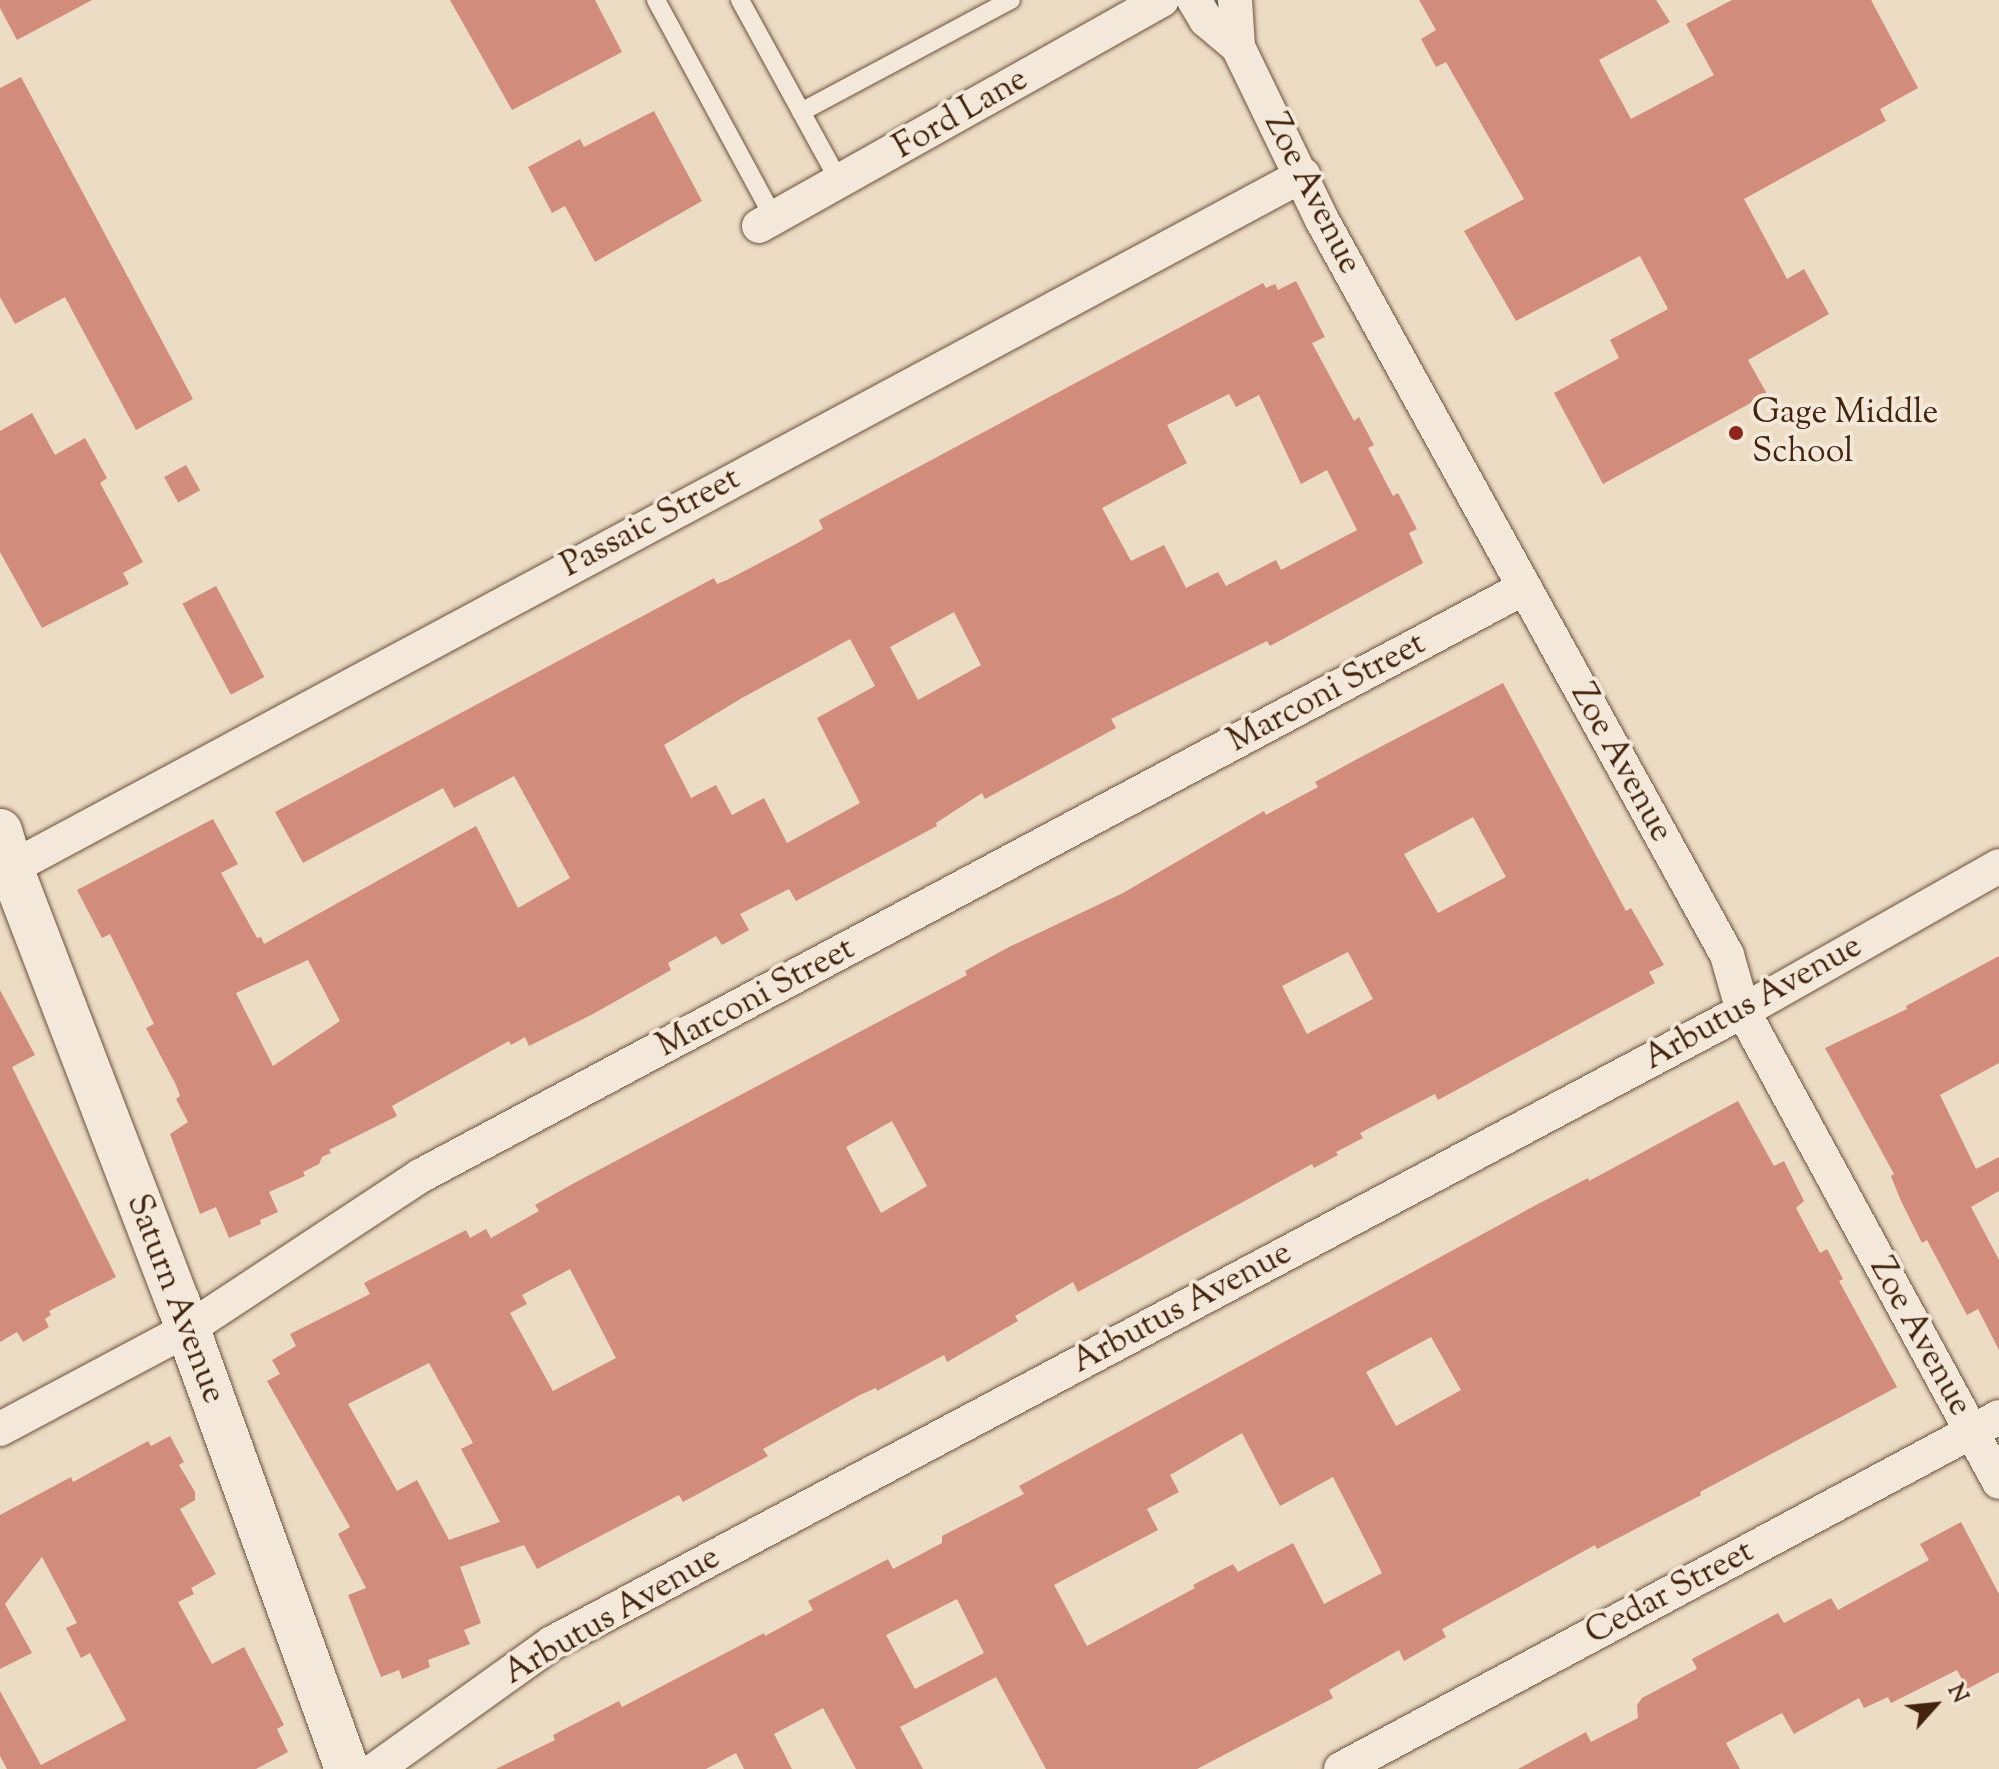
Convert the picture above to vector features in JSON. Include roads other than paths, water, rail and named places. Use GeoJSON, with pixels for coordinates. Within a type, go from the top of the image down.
{"type":"FeatureCollection","features":[{"type":"Feature","properties":{"kind":"street","name":"Ford Lane"},"geometry":{"type":"LineString","coordinates":[[766,222],[1162,0]]}},
{"type":"Feature","properties":{"kind":"street","name":"Zoe Avenue"},"geometry":{"type":"LineString","coordinates":[[1194,0],[1206,20],[1238,47],[1303,175],[1322,220],[1727,955],[1743,1011],[1986,1424],[1999,1482]]}},
{"type":"Feature","properties":{"kind":"street","name":"Zoe Avenue"},"geometry":{"type":"LineString","coordinates":[[1235,0],[1238,47]]}},
{"type":"Feature","properties":{"kind":"street","name":"Passaic Street"},"geometry":{"type":"LineString","coordinates":[[4,858],[1303,175]]}},
{"type":"Feature","properties":{"kind":"street","name":"Marconi Street"},"geometry":{"type":"LineString","coordinates":[[0,1429],[188,1329],[420,1176],[1524,588]]}},
{"type":"Feature","properties":{"kind":"street","name":"Saturn Avenue"},"geometry":{"type":"LineString","coordinates":[[4,858],[188,1329],[347,1769]]}},
{"type":"Feature","properties":{"kind":"street","name":"Arbutus Avenue"},"geometry":{"type":"LineString","coordinates":[[376,1769],[552,1643],[1743,1011],[1999,866]]}},
{"type":"Feature","properties":{"kind":"street","name":"Cedar Street"},"geometry":{"type":"LineString","coordinates":[[1341,1769],[1986,1424]]}},
{"type":"Feature","properties":{"kind":"lane"},"geometry":{"type":"LineString","coordinates":[[656,0],[766,222]]}},
{"type":"Feature","properties":{"kind":"lane"},"geometry":{"type":"LineString","coordinates":[[740,0],[840,183]]}},
{"type":"Feature","properties":{"kind":"lane"},"geometry":{"type":"LineString","coordinates":[[801,112],[1011,0]]}},
{"type":"Feature","properties":{"kind":"place","name":"Gage Middle School"},"geometry":{"type":"Point","coordinates":[1736,433]}}]}
